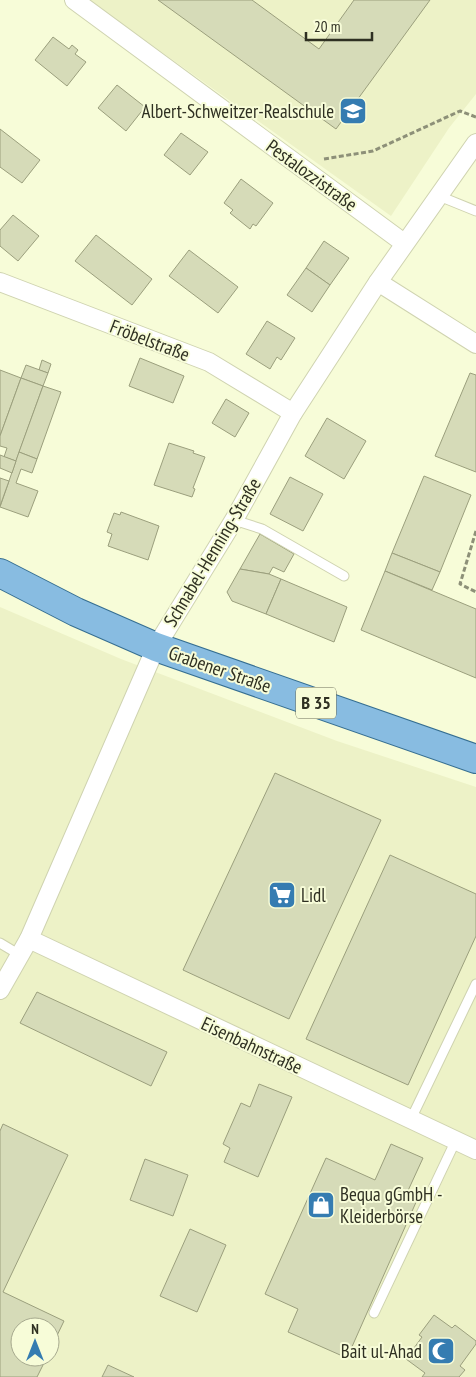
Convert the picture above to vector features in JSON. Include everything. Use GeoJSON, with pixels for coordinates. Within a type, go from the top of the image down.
{"type":"FeatureCollection","features":[{"type":"Feature","properties":{"kind":"main road","name":"Grabener Straße"},"geometry":{"type":"LineString","coordinates":[[0,573],[76,612],[156,647],[476,759]]}},
{"type":"Feature","properties":{"kind":"street","name":"Pestalozzistraße"},"geometry":{"type":"LineString","coordinates":[[74,0],[404,243]]}},
{"type":"Feature","properties":{"kind":"street","name":"Schnabel-Henning-Straße"},"geometry":{"type":"LineString","coordinates":[[0,990],[29,939],[156,647],[234,520],[293,413],[404,243],[476,143]]}},
{"type":"Feature","properties":{"kind":"street","name":"Fröbelstraße"},"geometry":{"type":"LineString","coordinates":[[0,282],[209,362],[293,413]]}},
{"type":"Feature","properties":{"kind":"street"},"geometry":{"type":"LineString","coordinates":[[378,282],[476,344]]}},
{"type":"Feature","properties":{"kind":"street","name":"Eisenbahnstraße"},"geometry":{"type":"LineString","coordinates":[[29,939],[476,1150]]}},
{"type":"Feature","properties":{"kind":"lane"},"geometry":{"type":"LineString","coordinates":[[439,196],[476,211]]}},
{"type":"Feature","properties":{"kind":"lane"},"geometry":{"type":"LineString","coordinates":[[234,520],[262,529],[344,576]]}},
{"type":"Feature","properties":{"kind":"lane"},"geometry":{"type":"LineString","coordinates":[[0,944],[20,954]]}},
{"type":"Feature","properties":{"kind":"lane"},"geometry":{"type":"LineString","coordinates":[[411,1120],[476,984]]}},
{"type":"Feature","properties":{"kind":"lane"},"geometry":{"type":"LineString","coordinates":[[374,1313],[456,1140]]}},
{"type":"Feature","properties":{"kind":"path"},"geometry":{"type":"LineString","coordinates":[[296,164],[373,151],[460,111],[476,117]]}},
{"type":"Feature","properties":{"kind":"path"},"geometry":{"type":"LineString","coordinates":[[476,531],[460,584],[476,592]]}},
{"type":"Feature","properties":{"kind":"shaded area","name":"Albert-Schweitzer-Realschule"},"geometry":{"type":"Polygon","coordinates":[[[89,0],[476,0],[476,94],[449,128],[391,216],[89,0]]]}},
{"type":"Feature","properties":{"kind":"shaded area"},"geometry":{"type":"Polygon","coordinates":[[[0,607],[121,659],[337,741],[476,787],[476,1377],[0,1377],[0,607]]]}},
{"type":"Feature","properties":{"kind":"building"},"geometry":{"type":"Polygon","coordinates":[[[158,0],[252,0],[319,49],[354,0],[430,0],[336,129],[158,0]]]}},
{"type":"Feature","properties":{"kind":"building"},"geometry":{"type":"Polygon","coordinates":[[[53,37],[69,49],[72,45],[78,50],[75,54],[86,62],[67,86],[35,60],[53,37]]]}},
{"type":"Feature","properties":{"kind":"building"},"geometry":{"type":"Polygon","coordinates":[[[117,85],[145,107],[126,131],[98,108],[117,85]]]}},
{"type":"Feature","properties":{"kind":"building"},"geometry":{"type":"Polygon","coordinates":[[[0,129],[40,160],[22,183],[0,167],[0,129]]]}},
{"type":"Feature","properties":{"kind":"building"},"geometry":{"type":"Polygon","coordinates":[[[181,133],[208,152],[190,175],[164,155],[181,133]]]}},
{"type":"Feature","properties":{"kind":"building"},"geometry":{"type":"Polygon","coordinates":[[[241,179],[273,203],[256,226],[253,224],[250,229],[230,213],[233,210],[224,203],[241,179]]]}},
{"type":"Feature","properties":{"kind":"building"},"geometry":{"type":"Polygon","coordinates":[[[13,215],[39,236],[18,261],[0,246],[0,230],[13,215]]]}},
{"type":"Feature","properties":{"kind":"building"},"geometry":{"type":"Polygon","coordinates":[[[96,235],[152,279],[132,305],[75,261],[96,235]]]}},
{"type":"Feature","properties":{"kind":"building"},"geometry":{"type":"Polygon","coordinates":[[[324,241],[349,258],[330,285],[306,268],[324,241]]]}},
{"type":"Feature","properties":{"kind":"building"},"geometry":{"type":"Polygon","coordinates":[[[189,250],[238,287],[218,313],[169,276],[189,250]]]}},
{"type":"Feature","properties":{"kind":"building"},"geometry":{"type":"Polygon","coordinates":[[[306,268],[330,285],[312,312],[287,295],[306,268]]]}},
{"type":"Feature","properties":{"kind":"building"},"geometry":{"type":"Polygon","coordinates":[[[267,321],[295,338],[281,360],[277,357],[270,369],[246,354],[267,321]]]}},
{"type":"Feature","properties":{"kind":"building"},"geometry":{"type":"Polygon","coordinates":[[[140,358],[184,376],[173,403],[129,386],[140,358]]]}},
{"type":"Feature","properties":{"kind":"building"},"geometry":{"type":"Polygon","coordinates":[[[42,360],[51,364],[48,373],[39,370],[42,360]]]}},
{"type":"Feature","properties":{"kind":"building"},"geometry":{"type":"Polygon","coordinates":[[[26,365],[48,373],[43,386],[21,378],[26,365]]]}},
{"type":"Feature","properties":{"kind":"building"},"geometry":{"type":"Polygon","coordinates":[[[0,370],[21,378],[0,436],[0,370]]]}},
{"type":"Feature","properties":{"kind":"building"},"geometry":{"type":"Polygon","coordinates":[[[470,373],[476,375],[476,472],[435,456],[470,373]]]}},
{"type":"Feature","properties":{"kind":"building"},"geometry":{"type":"Polygon","coordinates":[[[21,378],[43,386],[16,461],[4,457],[7,448],[0,446],[0,436],[21,378]]]}},
{"type":"Feature","properties":{"kind":"building"},"geometry":{"type":"Polygon","coordinates":[[[43,386],[61,392],[37,459],[19,452],[43,386]]]}},
{"type":"Feature","properties":{"kind":"building"},"geometry":{"type":"Polygon","coordinates":[[[226,399],[249,413],[235,437],[212,423],[226,399]]]}},
{"type":"Feature","properties":{"kind":"building"},"geometry":{"type":"Polygon","coordinates":[[[327,418],[366,441],[344,479],[305,456],[327,418]]]}},
{"type":"Feature","properties":{"kind":"building"},"geometry":{"type":"Polygon","coordinates":[[[169,443],[194,451],[193,453],[205,457],[193,488],[195,489],[192,497],[154,485],[169,443]]]}},
{"type":"Feature","properties":{"kind":"building"},"geometry":{"type":"Polygon","coordinates":[[[19,452],[37,459],[32,473],[21,469],[16,483],[38,491],[28,517],[0,507],[19,452]]]}},
{"type":"Feature","properties":{"kind":"building"},"geometry":{"type":"Polygon","coordinates":[[[0,455],[16,461],[12,473],[0,468],[0,455]]]}},
{"type":"Feature","properties":{"kind":"building"},"geometry":{"type":"Polygon","coordinates":[[[424,476],[471,495],[440,572],[392,553],[424,476]]]}},
{"type":"Feature","properties":{"kind":"building"},"geometry":{"type":"Polygon","coordinates":[[[290,477],[323,494],[303,531],[270,514],[290,477]]]}},
{"type":"Feature","properties":{"kind":"building"},"geometry":{"type":"Polygon","coordinates":[[[0,478],[9,481],[0,506],[0,478]]]}},
{"type":"Feature","properties":{"kind":"building"},"geometry":{"type":"Polygon","coordinates":[[[121,512],[159,526],[148,560],[108,546],[112,534],[107,532],[114,513],[120,515],[121,512]]]}},
{"type":"Feature","properties":{"kind":"building"},"geometry":{"type":"Polygon","coordinates":[[[260,534],[294,554],[284,572],[273,567],[269,574],[240,569],[260,534]]]}},
{"type":"Feature","properties":{"kind":"building"},"geometry":{"type":"Polygon","coordinates":[[[392,553],[440,572],[432,590],[385,571],[392,553]]]}},
{"type":"Feature","properties":{"kind":"building"},"geometry":{"type":"Polygon","coordinates":[[[240,569],[269,574],[281,579],[266,614],[232,601],[227,592],[240,569]]]}},
{"type":"Feature","properties":{"kind":"building"},"geometry":{"type":"Polygon","coordinates":[[[385,571],[476,609],[476,678],[361,630],[385,571]]]}},
{"type":"Feature","properties":{"kind":"building"},"geometry":{"type":"Polygon","coordinates":[[[281,579],[347,607],[334,642],[266,614],[281,579]]]}},
{"type":"Feature","properties":{"kind":"building","name":"Lidl"},"geometry":{"type":"Polygon","coordinates":[[[275,773],[381,820],[289,1019],[183,970],[275,773]]]}},
{"type":"Feature","properties":{"kind":"building"},"geometry":{"type":"Polygon","coordinates":[[[390,855],[476,894],[476,936],[408,1085],[306,1039],[390,855]]]}},
{"type":"Feature","properties":{"kind":"building"},"geometry":{"type":"Polygon","coordinates":[[[37,992],[167,1052],[151,1086],[20,1023],[37,992]]]}},
{"type":"Feature","properties":{"kind":"building"},"geometry":{"type":"Polygon","coordinates":[[[259,1084],[292,1097],[258,1177],[224,1162],[230,1148],[223,1144],[241,1103],[250,1107],[259,1084]]]}},
{"type":"Feature","properties":{"kind":"building"},"geometry":{"type":"Polygon","coordinates":[[[3,1124],[68,1155],[3,1292],[56,1317],[10,1317],[10,1367],[42,1367],[37,1377],[0,1377],[0,1131],[3,1124]]]}},
{"type":"Feature","properties":{"kind":"building"},"geometry":{"type":"Polygon","coordinates":[[[391,1144],[423,1158],[406,1195],[417,1200],[347,1358],[288,1332],[298,1309],[265,1294],[326,1158],[375,1180],[391,1144]]]}},
{"type":"Feature","properties":{"kind":"building"},"geometry":{"type":"Polygon","coordinates":[[[145,1159],[188,1175],[173,1216],[130,1200],[145,1159]]]}},
{"type":"Feature","properties":{"kind":"building"},"geometry":{"type":"Polygon","coordinates":[[[190,1229],[226,1245],[197,1312],[160,1296],[190,1229]]]}},
{"type":"Feature","properties":{"kind":"building","name":"Bait ul-Ahad"},"geometry":{"type":"Polygon","coordinates":[[[434,1315],[452,1328],[455,1325],[476,1341],[476,1344],[460,1366],[465,1370],[459,1377],[422,1377],[425,1373],[406,1359],[422,1337],[419,1335],[434,1315]]]}},
{"type":"Feature","properties":{"kind":"building"},"geometry":{"type":"Polygon","coordinates":[[[60,1319],[64,1321],[60,1329],[60,1319]]]}},
{"type":"Feature","properties":{"kind":"building"},"geometry":{"type":"Polygon","coordinates":[[[108,1365],[134,1377],[102,1377],[108,1365]]]}},
{"type":"Feature","properties":{"kind":"place","name":"Albert-Schweitzer-Realschule"},"geometry":{"type":"Point","coordinates":[353,111]}},
{"type":"Feature","properties":{"kind":"place","name":"Lidl"},"geometry":{"type":"Point","coordinates":[282,895]}},
{"type":"Feature","properties":{"kind":"place","name":"Bequa gGmbH - Kleiderbörse"},"geometry":{"type":"Point","coordinates":[321,1205]}},
{"type":"Feature","properties":{"kind":"place","name":"Bait ul-Ahad"},"geometry":{"type":"Point","coordinates":[441,1351]}}]}
